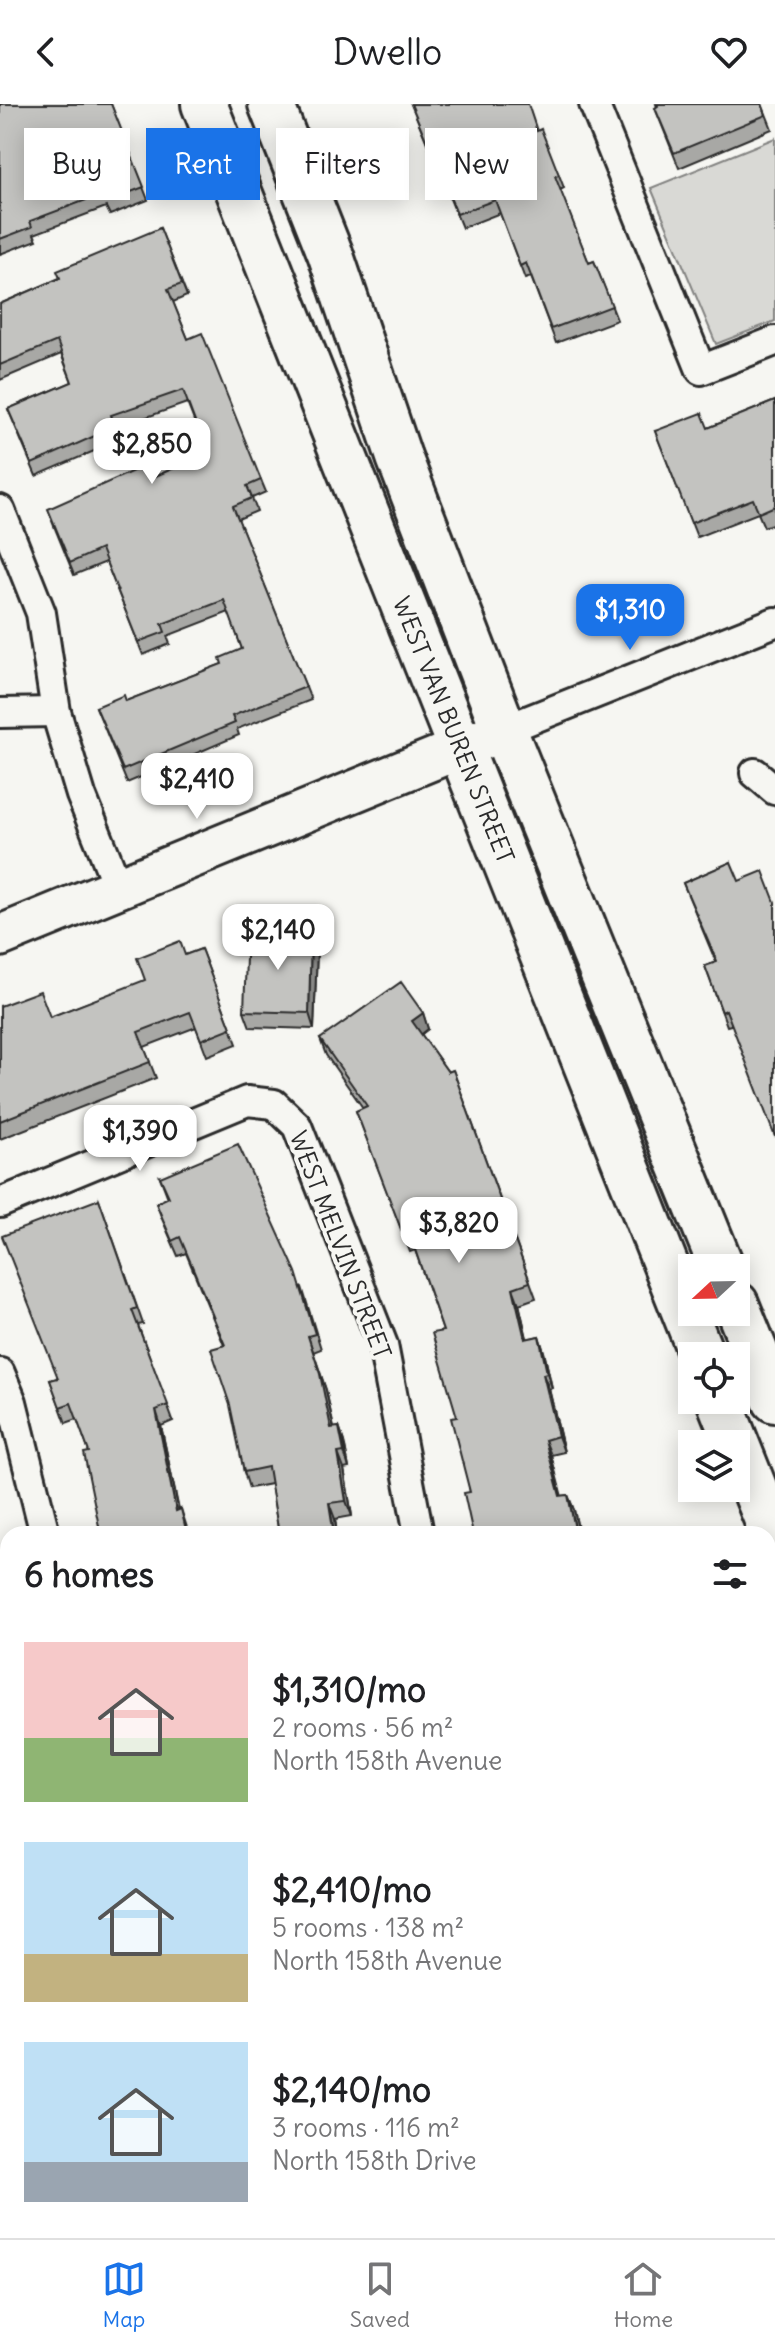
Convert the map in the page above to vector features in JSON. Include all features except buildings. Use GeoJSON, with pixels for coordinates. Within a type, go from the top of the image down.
{"type":"FeatureCollection","features":[{"type":"Feature","properties":{"kind":"main road","name":"WEST VAN BUREN STREET"},"geometry":{"type":"LineString","coordinates":[[204,104],[696,1342]]}},
{"type":"Feature","properties":{"kind":"main road","name":"WEST VAN BUREN STREET"},"geometry":{"type":"LineString","coordinates":[[271,104],[330,253],[399,457],[504,730],[716,1254]]}},
{"type":"Feature","properties":{"kind":"main road"},"geometry":{"type":"LineString","coordinates":[[745,1326],[775,1400]]}},
{"type":"Feature","properties":{"kind":"main road"},"geometry":{"type":"LineString","coordinates":[[725,1414],[769,1526]]}},
{"type":"Feature","properties":{"kind":"street"},"geometry":{"type":"LineString","coordinates":[[594,104],[701,370],[775,341]]}},
{"type":"Feature","properties":{"kind":"street"},"geometry":{"type":"LineString","coordinates":[[0,510],[41,613],[56,712],[81,795],[118,887]]}},
{"type":"Feature","properties":{"kind":"street"},"geometry":{"type":"LineString","coordinates":[[0,936],[775,622]]}},
{"type":"Feature","properties":{"kind":"street"},"geometry":{"type":"LineString","coordinates":[[0,713],[56,712]]}},
{"type":"Feature","properties":{"kind":"street","name":"WEST MELVIN STREET"},"geometry":{"type":"LineString","coordinates":[[0,1203],[247,1101],[274,1104],[297,1126],[383,1345],[417,1526]]}},
{"type":"Feature","properties":{"kind":"street"},"geometry":{"type":"LineString","coordinates":[[0,1373],[12,1402],[43,1526]]}},
{"type":"Feature","properties":{"kind":"shaded area"},"geometry":{"type":"Polygon","coordinates":[[[775,138],[775,321],[716,344],[651,188],[775,138]]]}}]}
